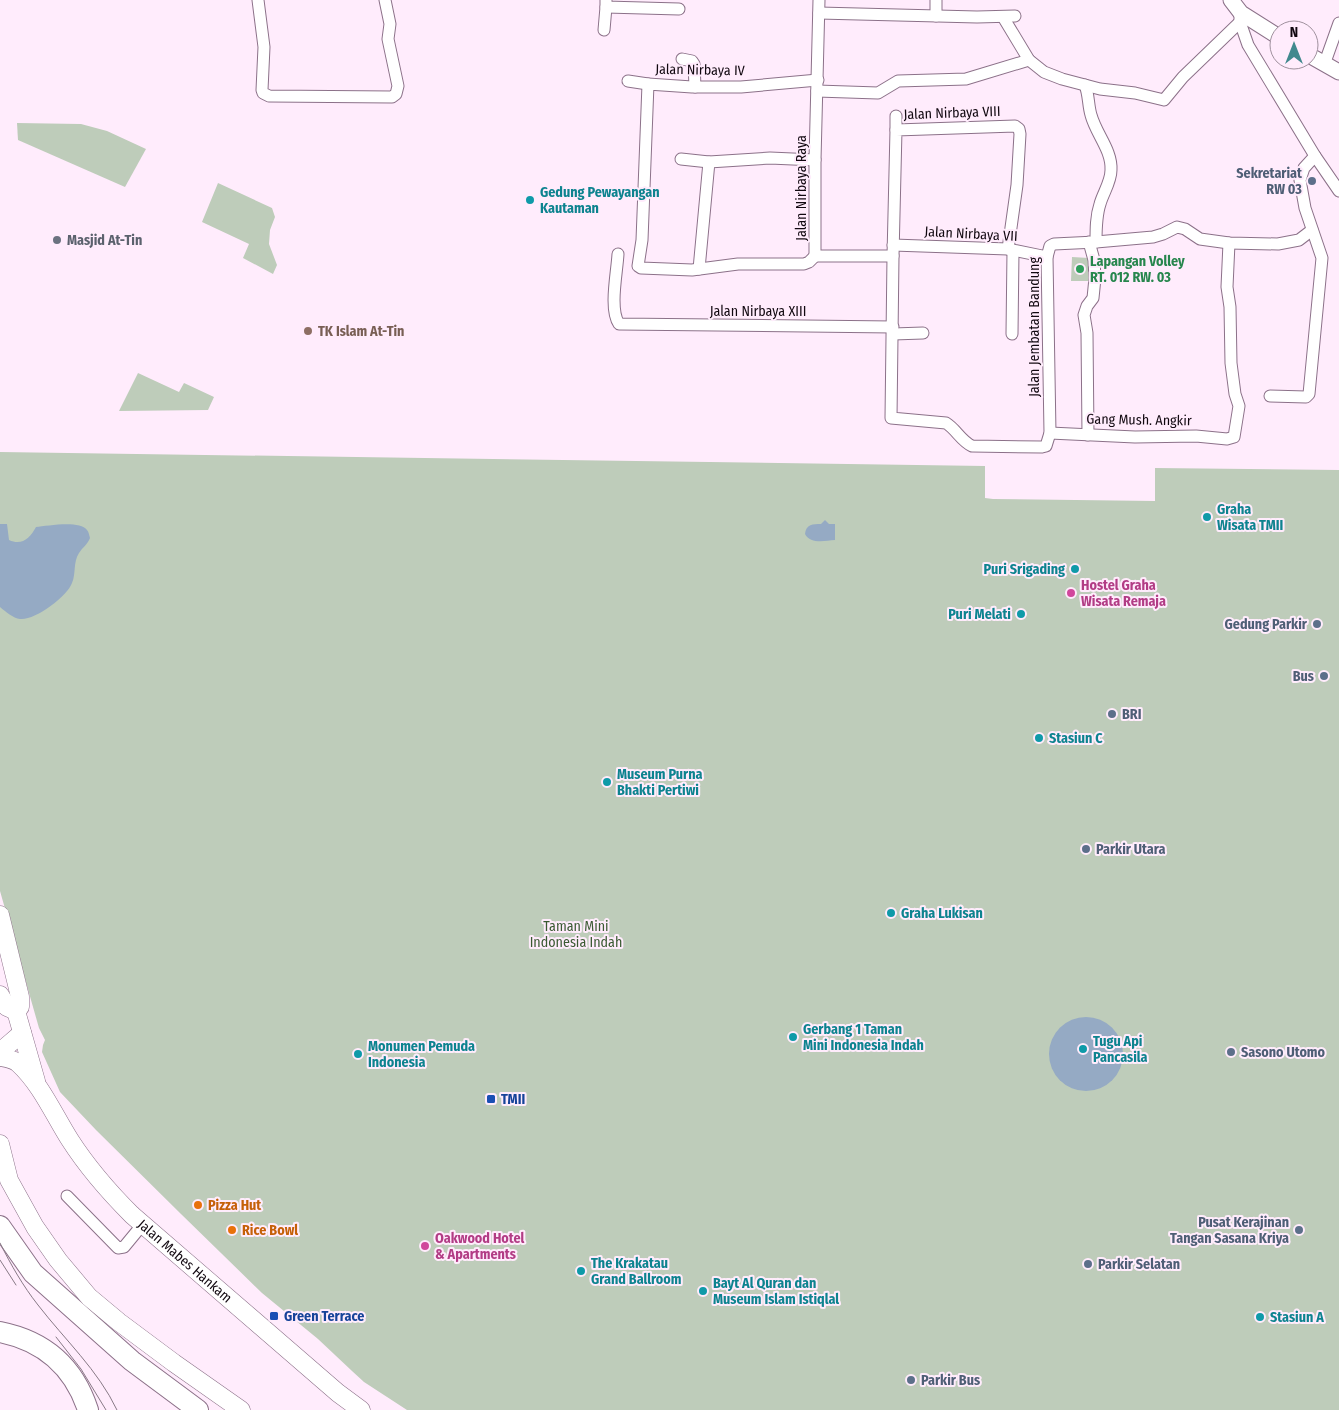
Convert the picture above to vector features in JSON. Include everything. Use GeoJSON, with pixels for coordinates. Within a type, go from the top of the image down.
{"type":"FeatureCollection","features":[{"type":"Feature","properties":{"kind":"highway"},"geometry":{"type":"LineString","coordinates":[[0,1226],[33,1273],[132,1361],[198,1410]]}},
{"type":"Feature","properties":{"kind":"highway"},"geometry":{"type":"LineString","coordinates":[[0,1332],[29,1341],[57,1359],[69,1371],[79,1386],[88,1410]]}},
{"type":"Feature","properties":{"kind":"main road"},"geometry":{"type":"LineString","coordinates":[[0,916],[20,997],[20,1007],[16,1011]]}},
{"type":"Feature","properties":{"kind":"main road"},"geometry":{"type":"LineString","coordinates":[[0,995],[7,1008],[16,1011]]}},
{"type":"Feature","properties":{"kind":"main road"},"geometry":{"type":"LineString","coordinates":[[16,1011],[38,1086]]}},
{"type":"Feature","properties":{"kind":"main road"},"geometry":{"type":"LineString","coordinates":[[0,1052],[22,1033]]}},
{"type":"Feature","properties":{"kind":"main road"},"geometry":{"type":"LineString","coordinates":[[0,1058],[8,1058],[17,1062],[38,1086]]}},
{"type":"Feature","properties":{"kind":"main road","name":"Jalan Mabes Hankam"},"geometry":{"type":"LineString","coordinates":[[38,1086],[70,1141],[101,1183],[143,1224],[338,1393],[361,1410]]}},
{"type":"Feature","properties":{"kind":"main road"},"geometry":{"type":"LineString","coordinates":[[0,1144],[9,1180],[35,1227],[58,1260],[89,1297],[174,1363],[241,1410]]}},
{"type":"Feature","properties":{"kind":"street"},"geometry":{"type":"LineString","coordinates":[[258,0],[264,47],[262,90],[268,96],[392,97],[396,94],[398,86],[388,39],[390,24],[385,0]]}},
{"type":"Feature","properties":{"kind":"street","name":"Jalan Nirbaya Raya"},"geometry":{"type":"LineString","coordinates":[[819,0],[815,256],[893,251]]}},
{"type":"Feature","properties":{"kind":"street"},"geometry":{"type":"LineString","coordinates":[[936,0],[936,16]]}},
{"type":"Feature","properties":{"kind":"street"},"geometry":{"type":"LineString","coordinates":[[1231,0],[1240,17],[1248,45],[1315,156],[1339,191]]}},
{"type":"Feature","properties":{"kind":"street"},"geometry":{"type":"LineString","coordinates":[[604,30],[606,4],[678,9]]}},
{"type":"Feature","properties":{"kind":"street"},"geometry":{"type":"LineString","coordinates":[[819,13],[1015,16]]}},
{"type":"Feature","properties":{"kind":"street"},"geometry":{"type":"LineString","coordinates":[[1003,17],[1029,60],[1044,72],[1100,89],[1135,93],[1164,100],[1183,77],[1240,17]]}},
{"type":"Feature","properties":{"kind":"street"},"geometry":{"type":"LineString","coordinates":[[1240,17],[1269,32]]}},
{"type":"Feature","properties":{"kind":"street"},"geometry":{"type":"LineString","coordinates":[[1324,65],[1339,23]]}},
{"type":"Feature","properties":{"kind":"street"},"geometry":{"type":"LineString","coordinates":[[682,59],[692,60],[694,64],[695,87]]}},
{"type":"Feature","properties":{"kind":"street","name":"Jalan Nirbaya IV"},"geometry":{"type":"LineString","coordinates":[[699,269],[642,268],[638,266],[642,240],[648,84],[695,87],[817,85],[878,93],[898,81],[966,79],[1029,60]]}},
{"type":"Feature","properties":{"kind":"street"},"geometry":{"type":"LineString","coordinates":[[1319,62],[1339,72]]}},
{"type":"Feature","properties":{"kind":"street"},"geometry":{"type":"LineString","coordinates":[[628,81],[648,84]]}},
{"type":"Feature","properties":{"kind":"street"},"geometry":{"type":"LineString","coordinates":[[1085,85],[1088,92],[1090,115],[1103,140],[1111,169],[1100,203],[1093,242],[1095,278],[1093,298],[1087,306],[1084,315],[1087,333],[1088,435]]}},
{"type":"Feature","properties":{"kind":"street"},"geometry":{"type":"LineString","coordinates":[[896,116],[896,130]]}},
{"type":"Feature","properties":{"kind":"street","name":"Jalan Nirbaya VIII"},"geometry":{"type":"LineString","coordinates":[[893,251],[896,130],[1015,126],[1019,129],[1020,134],[1010,250]]}},
{"type":"Feature","properties":{"kind":"street"},"geometry":{"type":"LineString","coordinates":[[1270,396],[1306,397],[1310,394],[1322,258],[1305,208],[1300,180],[1304,168],[1315,156]]}},
{"type":"Feature","properties":{"kind":"street"},"geometry":{"type":"LineString","coordinates":[[681,159],[709,162],[770,158],[815,160]]}},
{"type":"Feature","properties":{"kind":"street"},"geometry":{"type":"LineString","coordinates":[[709,162],[699,269],[738,264],[808,264],[815,256]]}},
{"type":"Feature","properties":{"kind":"street","name":"Jalan Jembatan Bandung"},"geometry":{"type":"LineString","coordinates":[[1050,433],[1047,257],[1050,246],[1054,244],[1153,236],[1163,234],[1177,227],[1200,239],[1229,243],[1278,244],[1299,240],[1312,230]]}},
{"type":"Feature","properties":{"kind":"street","name":"Gang Mush. Angkir"},"geometry":{"type":"LineString","coordinates":[[1050,433],[1135,437],[1196,436],[1227,440],[1234,437],[1239,406],[1235,394],[1231,363],[1230,307],[1227,287],[1229,243]]}},
{"type":"Feature","properties":{"kind":"street"},"geometry":{"type":"LineString","coordinates":[[1010,250],[1012,334]]}},
{"type":"Feature","properties":{"kind":"street","name":"Jalan Nirbaya VII"},"geometry":{"type":"LineString","coordinates":[[893,251],[1010,250],[1047,257]]}},
{"type":"Feature","properties":{"kind":"street"},"geometry":{"type":"LineString","coordinates":[[893,251],[891,418],[946,423],[967,443],[978,447],[1042,447],[1048,443],[1050,433]]}},
{"type":"Feature","properties":{"kind":"street","name":"Jalan Nirbaya XIII"},"geometry":{"type":"LineString","coordinates":[[618,254],[614,310],[617,322],[620,324],[893,330],[923,333]]}},
{"type":"Feature","properties":{"kind":"street"},"geometry":{"type":"LineString","coordinates":[[67,1196],[118,1248],[124,1247],[143,1224]]}},
{"type":"Feature","properties":{"kind":"green space"},"geometry":{"type":"Polygon","coordinates":[[[17,123],[81,124],[107,131],[146,149],[125,187],[18,140],[17,123]]]}},
{"type":"Feature","properties":{"kind":"green space"},"geometry":{"type":"Polygon","coordinates":[[[218,183],[272,208],[275,217],[270,230],[269,244],[277,265],[273,274],[243,258],[249,244],[202,222],[218,183]]]}},
{"type":"Feature","properties":{"kind":"green space","name":"Lapangan Volley RT. 012 RW. 03"},"geometry":{"type":"Polygon","coordinates":[[[1072,257],[1089,258],[1089,281],[1071,281],[1072,257]]]}},
{"type":"Feature","properties":{"kind":"green space"},"geometry":{"type":"Polygon","coordinates":[[[138,373],[179,392],[184,383],[214,397],[208,410],[119,411],[138,373]]]}},
{"type":"Feature","properties":{"kind":"green space","name":"Taman Mini Indonesia Indah"},"geometry":{"type":"Polygon","coordinates":[[[0,452],[985,466],[985,498],[993,499],[1155,501],[1155,468],[1339,470],[1339,1410],[407,1410],[364,1382],[318,1339],[262,1293],[96,1130],[60,1092],[42,1052],[45,1040],[39,1028],[0,891],[0,452]]]}},
{"type":"Feature","properties":{"kind":"water"},"geometry":{"type":"Polygon","coordinates":[[[825,520],[829,524],[835,524],[835,540],[814,541],[807,537],[805,534],[808,526],[821,524],[825,520]]]}},
{"type":"Feature","properties":{"kind":"water"},"geometry":{"type":"Polygon","coordinates":[[[0,524],[7,524],[9,540],[14,542],[25,540],[36,527],[63,524],[78,525],[87,530],[89,534],[89,540],[77,557],[69,589],[49,607],[26,619],[15,617],[0,607],[0,524]]]}},
{"type":"Feature","properties":{"kind":"water"},"geometry":{"type":"Polygon","coordinates":[[[1086,1017],[1107,1023],[1117,1033],[1123,1054],[1117,1075],[1107,1085],[1086,1091],[1065,1085],[1055,1075],[1049,1054],[1055,1033],[1065,1023],[1086,1017]]]}},
{"type":"Feature","properties":{"kind":"tram line"},"geometry":{"type":"LineString","coordinates":[[0,1243],[27,1290],[48,1318],[91,1368],[117,1410]]}},
{"type":"Feature","properties":{"kind":"tram line"},"geometry":{"type":"LineString","coordinates":[[0,1260],[16,1285]]}},
{"type":"Feature","properties":{"kind":"tram line"},"geometry":{"type":"LineString","coordinates":[[56,1337],[81,1369],[106,1410]]}},
{"type":"Feature","properties":{"kind":"place","name":"Sekretariat RW 03"},"geometry":{"type":"Point","coordinates":[1312,181]}},
{"type":"Feature","properties":{"kind":"place","name":"Gedung Pewayangan Kautaman"},"geometry":{"type":"Point","coordinates":[530,200]}},
{"type":"Feature","properties":{"kind":"place","name":"Masjid At-Tin"},"geometry":{"type":"Point","coordinates":[57,240]}},
{"type":"Feature","properties":{"kind":"place","name":"Lapangan Volley RT. 012 RW. 03"},"geometry":{"type":"Point","coordinates":[1080,269]}},
{"type":"Feature","properties":{"kind":"place","name":"TK Islam At-Tin"},"geometry":{"type":"Point","coordinates":[308,331]}},
{"type":"Feature","properties":{"kind":"place","name":"Graha Wisata TMII"},"geometry":{"type":"Point","coordinates":[1207,517]}},
{"type":"Feature","properties":{"kind":"place","name":"Puri Srigading"},"geometry":{"type":"Point","coordinates":[1075,569]}},
{"type":"Feature","properties":{"kind":"place","name":"Hostel Graha Wisata Remaja"},"geometry":{"type":"Point","coordinates":[1071,593]}},
{"type":"Feature","properties":{"kind":"place","name":"Puri Melati"},"geometry":{"type":"Point","coordinates":[1021,614]}},
{"type":"Feature","properties":{"kind":"place","name":"Gedung Parkir"},"geometry":{"type":"Point","coordinates":[1317,624]}},
{"type":"Feature","properties":{"kind":"place","name":"Bus"},"geometry":{"type":"Point","coordinates":[1324,676]}},
{"type":"Feature","properties":{"kind":"place","name":"BRI"},"geometry":{"type":"Point","coordinates":[1112,714]}},
{"type":"Feature","properties":{"kind":"place","name":"Stasiun C"},"geometry":{"type":"Point","coordinates":[1039,738]}},
{"type":"Feature","properties":{"kind":"place","name":"Museum Purna Bhakti Pertiwi"},"geometry":{"type":"Point","coordinates":[607,782]}},
{"type":"Feature","properties":{"kind":"place","name":"Parkir Utara"},"geometry":{"type":"Point","coordinates":[1086,849]}},
{"type":"Feature","properties":{"kind":"place","name":"Graha Lukisan"},"geometry":{"type":"Point","coordinates":[891,913]}},
{"type":"Feature","properties":{"kind":"place","name":"Gerbang 1 Taman Mini Indonesia Indah"},"geometry":{"type":"Point","coordinates":[793,1037]}},
{"type":"Feature","properties":{"kind":"place","name":"Tugu Api Pancasila"},"geometry":{"type":"Point","coordinates":[1083,1049]}},
{"type":"Feature","properties":{"kind":"place","name":"Sasono Utomo"},"geometry":{"type":"Point","coordinates":[1231,1052]}},
{"type":"Feature","properties":{"kind":"place","name":"Monumen Pemuda Indonesia"},"geometry":{"type":"Point","coordinates":[358,1054]}},
{"type":"Feature","properties":{"kind":"place","name":"TMII"},"geometry":{"type":"Point","coordinates":[491,1099]}},
{"type":"Feature","properties":{"kind":"place","name":"Pizza Hut"},"geometry":{"type":"Point","coordinates":[198,1205]}},
{"type":"Feature","properties":{"kind":"place","name":"Rice Bowl"},"geometry":{"type":"Point","coordinates":[232,1230]}},
{"type":"Feature","properties":{"kind":"place","name":"Pusat Kerajinan Tangan Sasana Kriya"},"geometry":{"type":"Point","coordinates":[1299,1230]}},
{"type":"Feature","properties":{"kind":"place","name":"Oakwood Hotel & Apartments"},"geometry":{"type":"Point","coordinates":[425,1246]}},
{"type":"Feature","properties":{"kind":"place","name":"Parkir Selatan"},"geometry":{"type":"Point","coordinates":[1088,1264]}},
{"type":"Feature","properties":{"kind":"place","name":"The Krakatau Grand Ballroom"},"geometry":{"type":"Point","coordinates":[581,1271]}},
{"type":"Feature","properties":{"kind":"place","name":"Bayt Al Quran dan Museum Islam Istiqlal"},"geometry":{"type":"Point","coordinates":[703,1291]}},
{"type":"Feature","properties":{"kind":"place","name":"Green Terrace"},"geometry":{"type":"Point","coordinates":[274,1316]}},
{"type":"Feature","properties":{"kind":"place","name":"Stasiun A"},"geometry":{"type":"Point","coordinates":[1260,1317]}},
{"type":"Feature","properties":{"kind":"place","name":"Parkir Bus"},"geometry":{"type":"Point","coordinates":[911,1380]}}]}
